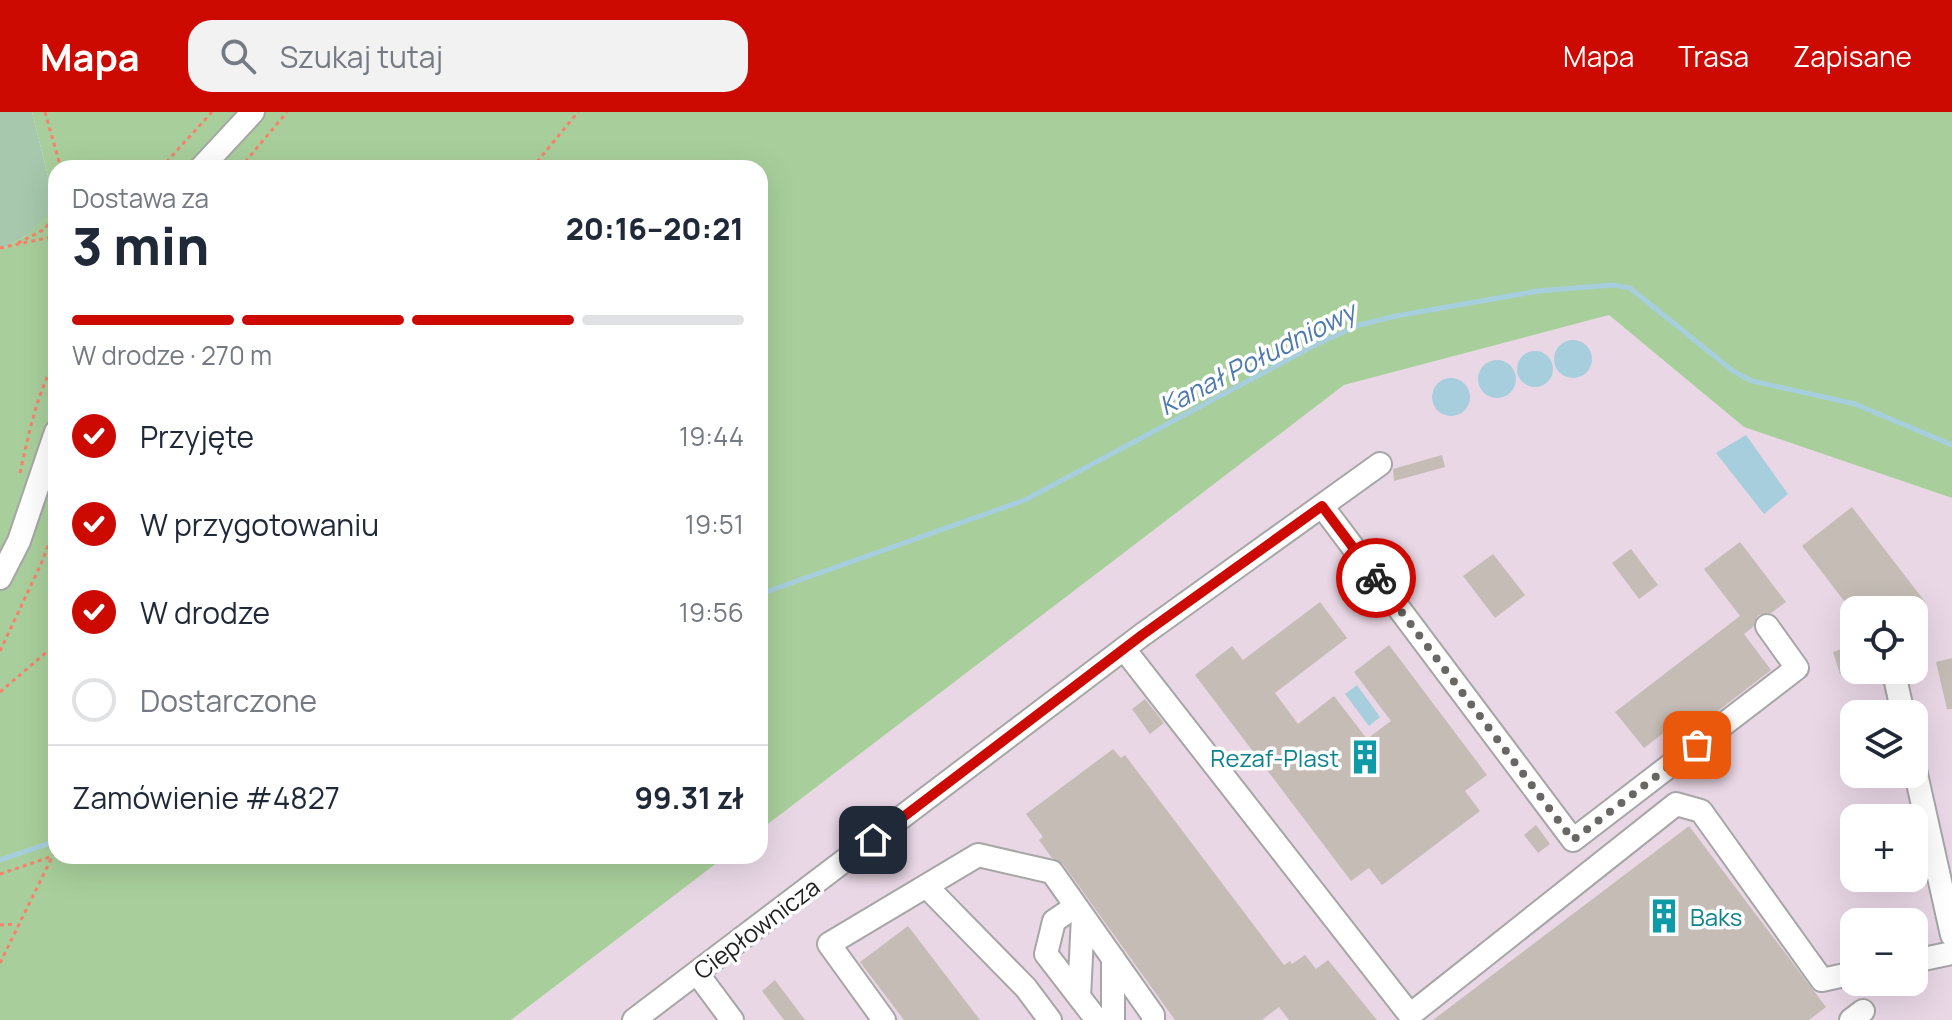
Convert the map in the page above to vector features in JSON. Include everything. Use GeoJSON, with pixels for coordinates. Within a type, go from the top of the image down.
{"type":"FeatureCollection","features":[{"type":"Feature","properties":{"kind":"street"},"geometry":{"type":"LineString","coordinates":[[208,160],[253,112]]}},
{"type":"Feature","properties":{"kind":"street"},"geometry":{"type":"LineString","coordinates":[[0,578],[19,541],[48,456]]}},
{"type":"Feature","properties":{"kind":"street","name":"Ciepłownicza"},"geometry":{"type":"LineString","coordinates":[[634,1020],[1124,649],[1380,464]]}},
{"type":"Feature","properties":{"kind":"street"},"geometry":{"type":"LineString","coordinates":[[1322,506],[1573,840],[1797,668],[1767,626]]}},
{"type":"Feature","properties":{"kind":"street"},"geometry":{"type":"LineString","coordinates":[[1124,649],[1410,1015],[1676,804],[1701,811],[1822,980],[1840,976]]}},
{"type":"Feature","properties":{"kind":"street"},"geometry":{"type":"LineString","coordinates":[[1920,788],[1947,888],[1952,935]]}},
{"type":"Feature","properties":{"kind":"street"},"geometry":{"type":"LineString","coordinates":[[884,1020],[829,944],[978,855],[1052,872],[1153,1015],[1153,1020]]}},
{"type":"Feature","properties":{"kind":"street"},"geometry":{"type":"LineString","coordinates":[[926,886],[1026,988],[1050,1020]]}},
{"type":"Feature","properties":{"kind":"street"},"geometry":{"type":"LineString","coordinates":[[1079,911],[1054,921],[1046,954],[1097,1020]]}},
{"type":"Feature","properties":{"kind":"street"},"geometry":{"type":"LineString","coordinates":[[1079,911],[1079,997]]}},
{"type":"Feature","properties":{"kind":"street"},"geometry":{"type":"LineString","coordinates":[[1928,958],[1952,953]]}},
{"type":"Feature","properties":{"kind":"street"},"geometry":{"type":"LineString","coordinates":[[1113,958],[1113,1020]]}},
{"type":"Feature","properties":{"kind":"street"},"geometry":{"type":"LineString","coordinates":[[697,973],[732,1020]]}},
{"type":"Feature","properties":{"kind":"path"},"geometry":{"type":"LineString","coordinates":[[45,112],[59,160]]}},
{"type":"Feature","properties":{"kind":"path"},"geometry":{"type":"LineString","coordinates":[[168,160],[212,112]]}},
{"type":"Feature","properties":{"kind":"path"},"geometry":{"type":"LineString","coordinates":[[247,160],[287,112]]}},
{"type":"Feature","properties":{"kind":"path"},"geometry":{"type":"LineString","coordinates":[[539,160],[578,112]]}},
{"type":"Feature","properties":{"kind":"path"},"geometry":{"type":"LineString","coordinates":[[14,245],[45,229],[48,224]]}},
{"type":"Feature","properties":{"kind":"path"},"geometry":{"type":"LineString","coordinates":[[0,248],[48,238]]}},
{"type":"Feature","properties":{"kind":"path"},"geometry":{"type":"LineString","coordinates":[[20,473],[39,394],[48,375]]}},
{"type":"Feature","properties":{"kind":"path"},"geometry":{"type":"LineString","coordinates":[[0,651],[48,545]]}},
{"type":"Feature","properties":{"kind":"path"},"geometry":{"type":"LineString","coordinates":[[0,692],[48,651]]}},
{"type":"Feature","properties":{"kind":"path"},"geometry":{"type":"LineString","coordinates":[[0,874],[48,858]]}},
{"type":"Feature","properties":{"kind":"path"},"geometry":{"type":"LineString","coordinates":[[0,963],[49,864]]}},
{"type":"Feature","properties":{"kind":"path"},"geometry":{"type":"LineString","coordinates":[[0,925],[18,924]]}},
{"type":"Feature","properties":{"kind":"shaded area"},"geometry":{"type":"Polygon","coordinates":[[[1609,315],[1744,426],[1952,498],[1952,1020],[511,1020],[716,864],[768,864],[768,824],[1343,385],[1609,315]]]}},
{"type":"Feature","properties":{"kind":"green space"},"geometry":{"type":"Polygon","coordinates":[[[0,112],[32,112],[48,176],[48,212],[27,235],[0,250],[0,112]]]}},
{"type":"Feature","properties":{"kind":"green space"},"geometry":{"type":"Polygon","coordinates":[[[32,112],[1952,112],[1952,498],[1744,427],[1609,315],[1344,385],[768,824],[768,160],[48,160],[48,176],[32,112]]]}},
{"type":"Feature","properties":{"kind":"green space"},"geometry":{"type":"Polygon","coordinates":[[[48,208],[48,864],[716,864],[511,1020],[0,1020],[0,250],[27,235],[48,208]]]}},
{"type":"Feature","properties":{"kind":"water"},"geometry":{"type":"Polygon","coordinates":[[[1573,340],[1586,346],[1592,359],[1586,372],[1573,378],[1560,372],[1554,359],[1560,346],[1573,340]]]}},
{"type":"Feature","properties":{"kind":"water"},"geometry":{"type":"Polygon","coordinates":[[[1535,351],[1548,356],[1553,369],[1548,382],[1535,387],[1522,382],[1517,369],[1522,356],[1535,351]]]}},
{"type":"Feature","properties":{"kind":"water"},"geometry":{"type":"Polygon","coordinates":[[[1497,360],[1510,366],[1516,379],[1510,392],[1497,398],[1484,392],[1478,379],[1484,366],[1497,360]]]}},
{"type":"Feature","properties":{"kind":"water"},"geometry":{"type":"Polygon","coordinates":[[[1451,378],[1464,384],[1470,397],[1464,410],[1451,416],[1438,410],[1432,397],[1438,384],[1451,378]]]}},
{"type":"Feature","properties":{"kind":"water"},"geometry":{"type":"Polygon","coordinates":[[[1746,435],[1788,494],[1764,514],[1716,453],[1746,435]]]}},
{"type":"Feature","properties":{"kind":"water"},"geometry":{"type":"Polygon","coordinates":[[[1357,685],[1380,717],[1369,726],[1345,694],[1357,685]]]}},
{"type":"Feature","properties":{"kind":"building"},"geometry":{"type":"Polygon","coordinates":[[[1442,455],[1445,467],[1394,481],[1393,469],[1442,455]]]}},
{"type":"Feature","properties":{"kind":"building"},"geometry":{"type":"Polygon","coordinates":[[[1852,507],[1921,596],[1840,596],[1802,546],[1852,507]]]}},
{"type":"Feature","properties":{"kind":"building"},"geometry":{"type":"Polygon","coordinates":[[[1740,542],[1786,602],[1771,613],[1758,615],[1753,627],[1744,634],[1771,670],[1701,724],[1691,712],[1644,748],[1615,712],[1740,616],[1704,569],[1740,542]]]}},
{"type":"Feature","properties":{"kind":"building"},"geometry":{"type":"Polygon","coordinates":[[[1631,549],[1658,585],[1639,599],[1612,563],[1631,549]]]}},
{"type":"Feature","properties":{"kind":"building"},"geometry":{"type":"Polygon","coordinates":[[[1493,554],[1525,595],[1495,618],[1463,576],[1493,554]]]}},
{"type":"Feature","properties":{"kind":"building","name":"Rezaf-Plast"},"geometry":{"type":"Polygon","coordinates":[[[1320,602],[1347,638],[1275,693],[1298,724],[1334,696],[1367,739],[1391,721],[1354,672],[1389,645],[1487,775],[1465,791],[1480,811],[1382,885],[1369,868],[1351,881],[1195,675],[1232,646],[1243,660],[1320,602]]]}},
{"type":"Feature","properties":{"kind":"building"},"geometry":{"type":"Polygon","coordinates":[[[1840,650],[1840,674],[1833,652],[1840,650]]]}},
{"type":"Feature","properties":{"kind":"building"},"geometry":{"type":"Polygon","coordinates":[[[1952,658],[1952,709],[1947,709],[1936,662],[1952,658]]]}},
{"type":"Feature","properties":{"kind":"building"},"geometry":{"type":"Polygon","coordinates":[[[1145,699],[1164,723],[1150,734],[1132,709],[1145,699]]]}},
{"type":"Feature","properties":{"kind":"building"},"geometry":{"type":"Polygon","coordinates":[[[1113,749],[1121,758],[1125,755],[1284,965],[1290,961],[1292,964],[1305,955],[1316,969],[1328,960],[1377,1020],[1289,1020],[1279,1007],[1262,1020],[1175,1020],[1063,864],[1052,858],[1039,840],[1043,837],[1026,814],[1113,749]]]}},
{"type":"Feature","properties":{"kind":"building"},"geometry":{"type":"Polygon","coordinates":[[[1536,825],[1550,844],[1538,853],[1524,835],[1536,825]]]}},
{"type":"Feature","properties":{"kind":"building","name":"Baks"},"geometry":{"type":"Polygon","coordinates":[[[1689,826],[1826,1007],[1809,1020],[1433,1020],[1689,826]]]}},
{"type":"Feature","properties":{"kind":"building"},"geometry":{"type":"Polygon","coordinates":[[[908,926],[980,1020],[904,1020],[860,962],[908,926]]]}},
{"type":"Feature","properties":{"kind":"building"},"geometry":{"type":"Polygon","coordinates":[[[775,980],[805,1020],[784,1020],[762,991],[775,980]]]}},
{"type":"Feature","properties":{"kind":"waterway","name":"Kanał Południowy"},"geometry":{"type":"LineString","coordinates":[[768,591],[1025,500],[1317,344],[1359,325],[1538,291],[1612,285],[1630,288],[1733,371],[1752,381],[1855,404],[1952,445]]}},
{"type":"Feature","properties":{"kind":"waterway","name":"Kanał Południowy"},"geometry":{"type":"LineString","coordinates":[[0,860],[48,844]]}},
{"type":"Feature","properties":{"kind":"way so far"},"geometry":{"type":"LineString","coordinates":[[1376,578],[1573,840],[1697,745]]}},
{"type":"Feature","properties":{"kind":"place","name":"Rezaf-Plast"},"geometry":{"type":"Point","coordinates":[1365,757]}},
{"type":"Feature","properties":{"kind":"place","name":"Baks"},"geometry":{"type":"Point","coordinates":[1664,916]}},
{"type":"Feature","properties":{"kind":"route"},"geometry":{"type":"LineString","coordinates":[[873,840],[1142,635],[1322,506],[1376,578]]}}]}
